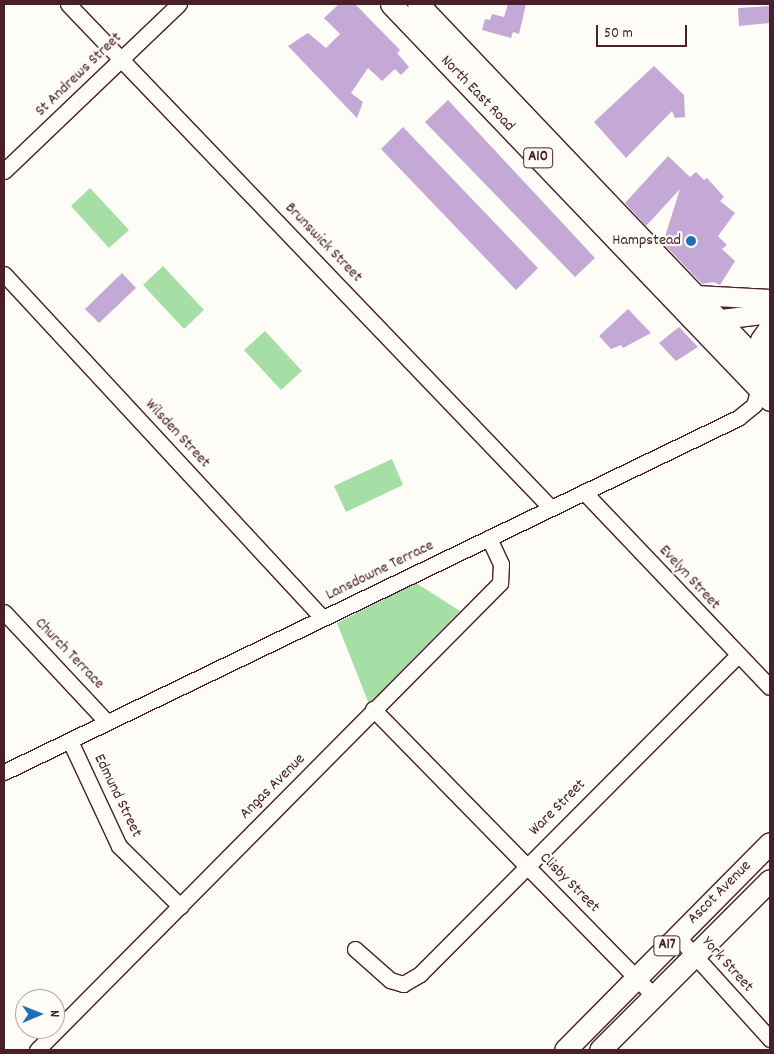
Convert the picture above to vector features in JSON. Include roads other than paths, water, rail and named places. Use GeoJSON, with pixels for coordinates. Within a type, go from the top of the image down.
{"type":"FeatureCollection","features":[{"type":"Feature","properties":{"kind":"highway","name":"North East Road"},"geometry":{"type":"LineString","coordinates":[[390,4],[691,304]]}},
{"type":"Feature","properties":{"kind":"highway","name":"North East Road"},"geometry":{"type":"LineString","coordinates":[[418,4],[691,304],[765,382]]}},
{"type":"Feature","properties":{"kind":"highway"},"geometry":{"type":"LineString","coordinates":[[691,304],[721,319],[765,382]]}},
{"type":"Feature","properties":{"kind":"highway"},"geometry":{"type":"LineString","coordinates":[[765,382],[761,340],[770,327]]}},
{"type":"Feature","properties":{"kind":"highway","name":"Ascot Avenue"},"geometry":{"type":"LineString","coordinates":[[565,1050],[770,843]]}},
{"type":"Feature","properties":{"kind":"highway","name":"Ascot Avenue"},"geometry":{"type":"LineString","coordinates":[[600,1050],[770,880]]}},
{"type":"Feature","properties":{"kind":"main road"},"geometry":{"type":"LineString","coordinates":[[691,304],[770,300]]}},
{"type":"Feature","properties":{"kind":"main road"},"geometry":{"type":"LineString","coordinates":[[721,319],[770,312]]}},
{"type":"Feature","properties":{"kind":"street","name":"Brunswick Street"},"geometry":{"type":"LineString","coordinates":[[68,4],[122,58],[551,508]]}},
{"type":"Feature","properties":{"kind":"street","name":"St Andrews Street"},"geometry":{"type":"LineString","coordinates":[[4,171],[178,4]]}},
{"type":"Feature","properties":{"kind":"street","name":"Wilsden Street"},"geometry":{"type":"LineString","coordinates":[[4,274],[323,618]]}},
{"type":"Feature","properties":{"kind":"street","name":"Lansdowne Terrace"},"geometry":{"type":"LineString","coordinates":[[4,772],[747,412],[754,405],[765,382]]}},
{"type":"Feature","properties":{"kind":"street","name":"Evelyn Street"},"geometry":{"type":"LineString","coordinates":[[584,492],[737,656],[770,687]]}},
{"type":"Feature","properties":{"kind":"street","name":"Angas Avenue"},"geometry":{"type":"LineString","coordinates":[[38,1050],[373,709],[500,583],[501,564],[489,538]]}},
{"type":"Feature","properties":{"kind":"street","name":"Church Terrace"},"geometry":{"type":"LineString","coordinates":[[4,612],[107,722]]}},
{"type":"Feature","properties":{"kind":"street","name":"Ware Street"},"geometry":{"type":"LineString","coordinates":[[354,949],[390,980],[403,984],[420,974],[526,865],[737,656]]}},
{"type":"Feature","properties":{"kind":"street","name":"Clisby Street"},"geometry":{"type":"LineString","coordinates":[[373,709],[655,997]]}},
{"type":"Feature","properties":{"kind":"street","name":"Edmund Street"},"geometry":{"type":"LineString","coordinates":[[70,740],[119,846],[180,906]]}},
{"type":"Feature","properties":{"kind":"street","name":"York Street"},"geometry":{"type":"LineString","coordinates":[[678,936],[770,1039]]}},
{"type":"Feature","properties":{"kind":"place","name":"Hampstead"},"geometry":{"type":"Point","coordinates":[691,241]}}]}
